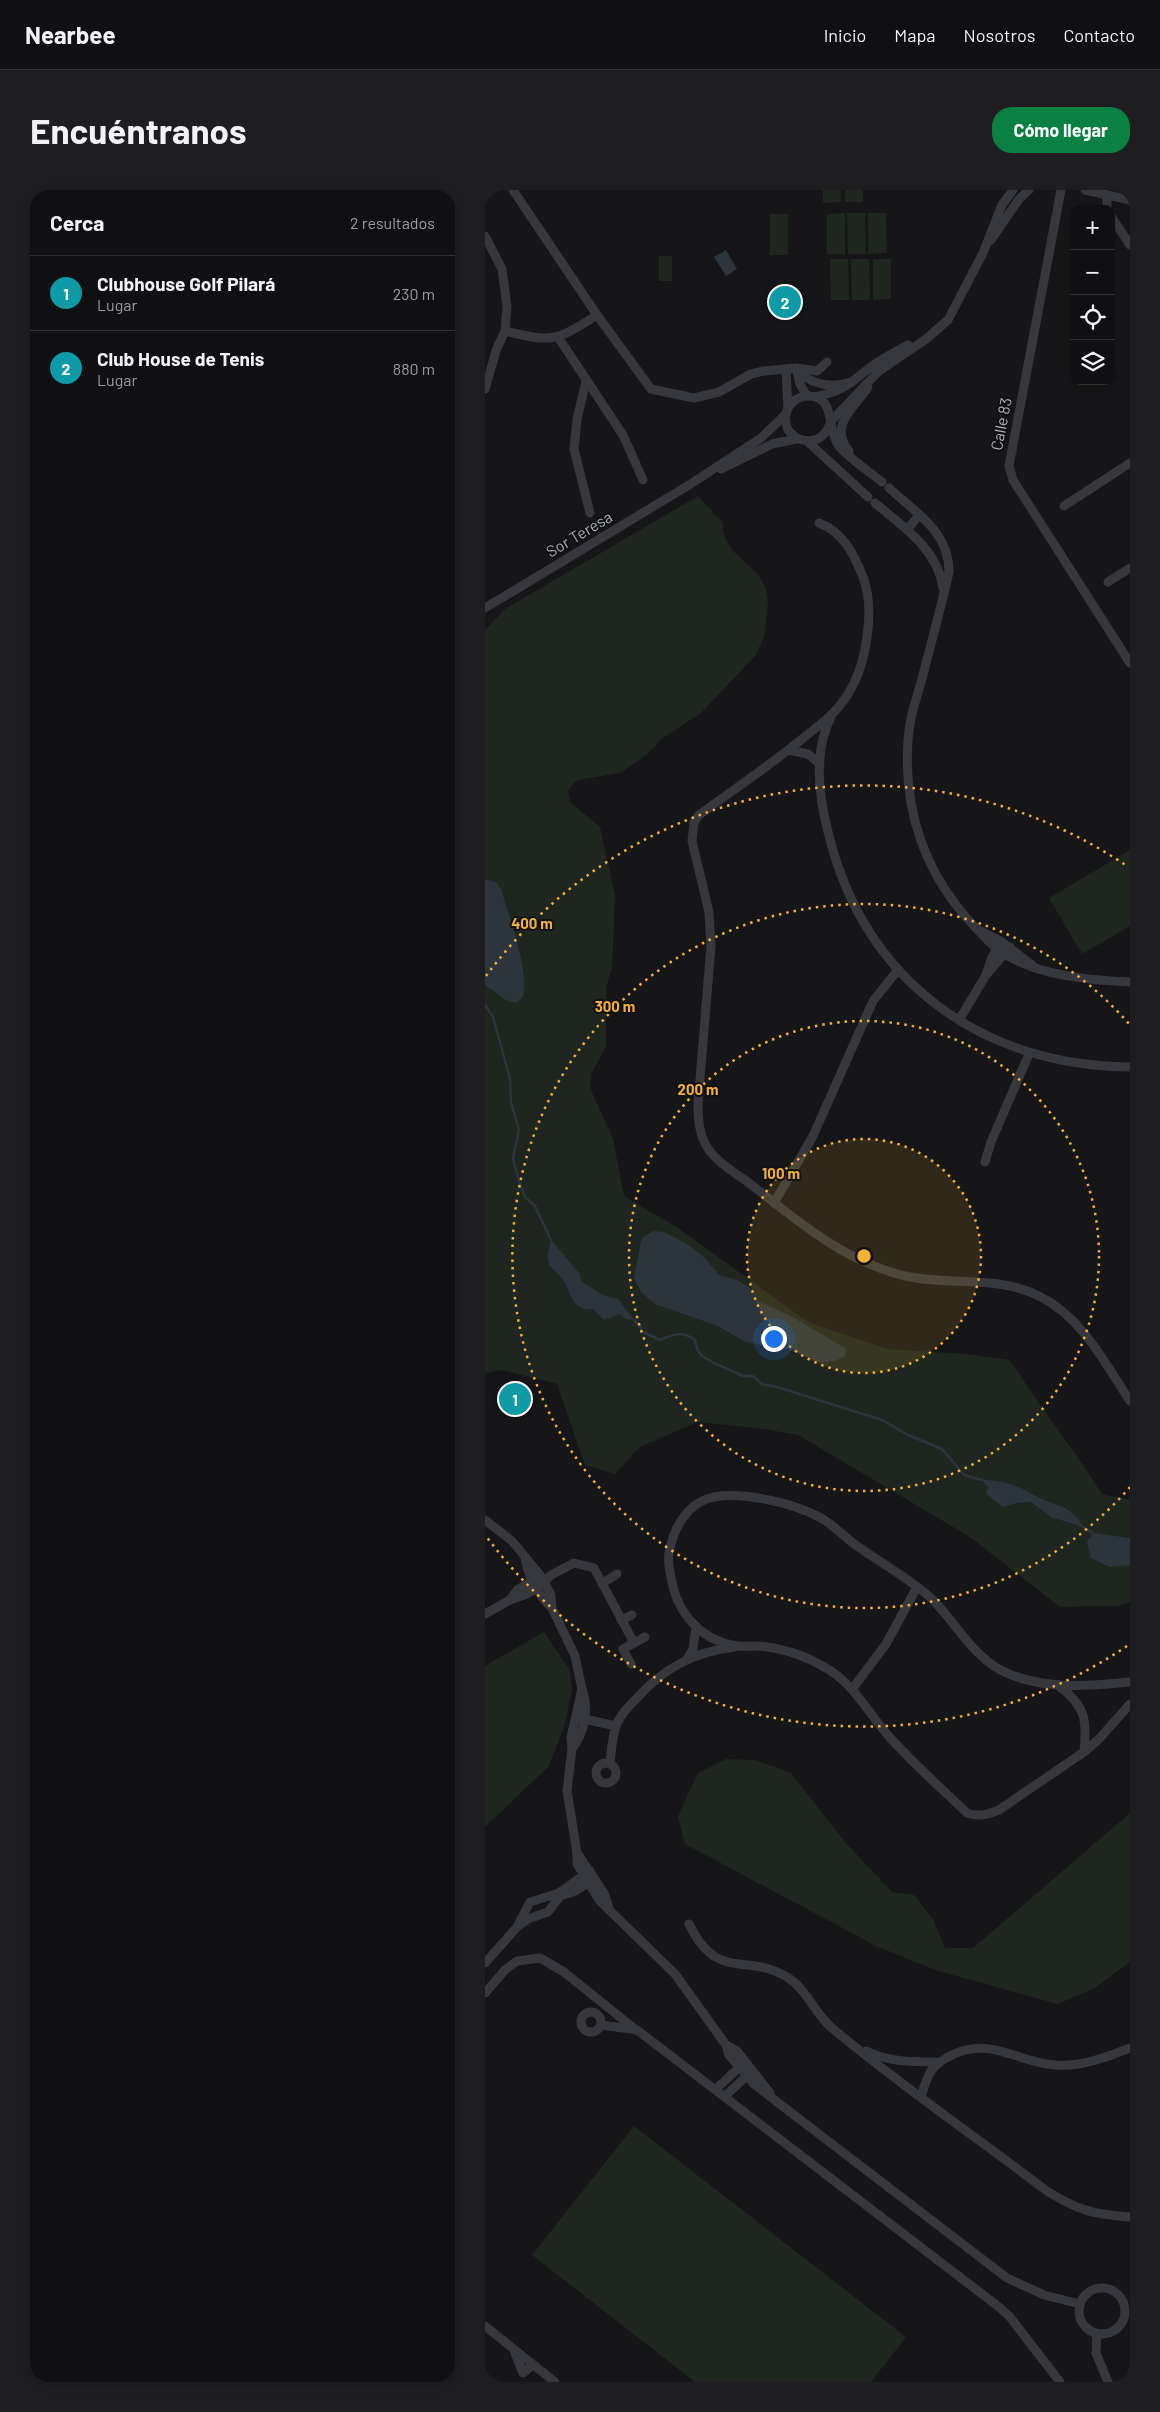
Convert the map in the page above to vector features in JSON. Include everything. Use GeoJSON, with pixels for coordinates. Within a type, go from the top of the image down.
{"type":"FeatureCollection","features":[{"type":"Feature","properties":{"kind":"street"},"geometry":{"type":"LineString","coordinates":[[513,190],[644,382],[656,391],[683,397],[702,397],[724,390],[751,374],[786,369],[817,371],[827,362]]}},
{"type":"Feature","properties":{"kind":"street","name":"Sor Teresa"},"geometry":{"type":"LineString","coordinates":[[808,442],[823,437],[831,423],[879,371],[943,325],[953,313],[983,253],[1003,203],[1013,190]]}},
{"type":"Feature","properties":{"kind":"street","name":"Sor Teresa"},"geometry":{"type":"LineString","coordinates":[[983,253],[1012,209],[1029,190]]}},
{"type":"Feature","properties":{"kind":"street","name":"Calle 83"},"geometry":{"type":"LineString","coordinates":[[1061,190],[1009,466],[1013,480],[1130,663]]}},
{"type":"Feature","properties":{"kind":"street"},"geometry":{"type":"LineString","coordinates":[[1085,190],[1130,200]]}},
{"type":"Feature","properties":{"kind":"street"},"geometry":{"type":"LineString","coordinates":[[1107,195],[1107,205]]}},
{"type":"Feature","properties":{"kind":"street"},"geometry":{"type":"LineString","coordinates":[[1003,203],[1012,209]]}},
{"type":"Feature","properties":{"kind":"street"},"geometry":{"type":"LineString","coordinates":[[1115,222],[1130,245]]}},
{"type":"Feature","properties":{"kind":"street"},"geometry":{"type":"LineString","coordinates":[[485,236],[494,250],[506,288],[505,331],[497,348],[485,389]]}},
{"type":"Feature","properties":{"kind":"street"},"geometry":{"type":"LineString","coordinates":[[505,331],[537,339],[558,337],[597,315]]}},
{"type":"Feature","properties":{"kind":"street","name":"Sor Teresa"},"geometry":{"type":"LineString","coordinates":[[485,608],[689,485],[761,438],[796,400],[839,392],[874,365],[943,325]]}},
{"type":"Feature","properties":{"kind":"street"},"geometry":{"type":"LineString","coordinates":[[558,337],[623,435],[643,480]]}},
{"type":"Feature","properties":{"kind":"street"},"geometry":{"type":"LineString","coordinates":[[786,369],[788,430],[797,438],[808,442],[927,550],[937,564],[941,576],[943,595]]}},
{"type":"Feature","properties":{"kind":"street"},"geometry":{"type":"LineString","coordinates":[[796,370],[821,385],[847,383],[858,379]]}},
{"type":"Feature","properties":{"kind":"street"},"geometry":{"type":"LineString","coordinates":[[796,370],[800,384],[811,397],[825,404],[833,437],[838,445],[937,532],[949,558],[949,572],[913,712],[908,740],[908,777],[915,826],[935,876],[949,897],[977,929],[1003,948],[1034,966],[1090,981],[1130,982]]}},
{"type":"Feature","properties":{"kind":"street"},"geometry":{"type":"LineString","coordinates":[[857,461],[845,445],[840,429],[845,418],[879,371]]}},
{"type":"Feature","properties":{"kind":"street"},"geometry":{"type":"LineString","coordinates":[[586,381],[577,419],[574,449],[590,513]]}},
{"type":"Feature","properties":{"kind":"street","name":"Sor Teresa"},"geometry":{"type":"LineString","coordinates":[[689,485],[772,444],[797,438]]}},
{"type":"Feature","properties":{"kind":"street"},"geometry":{"type":"LineString","coordinates":[[1064,506],[1130,463]]}},
{"type":"Feature","properties":{"kind":"street"},"geometry":{"type":"LineString","coordinates":[[907,530],[919,515]]}},
{"type":"Feature","properties":{"kind":"street"},"geometry":{"type":"LineString","coordinates":[[819,524],[831,528],[849,548],[865,584],[869,606],[868,628],[861,667],[844,700],[832,715],[826,727],[819,764],[825,822],[840,873],[861,918],[897,970],[937,1006],[985,1036],[1029,1054],[1075,1064],[1130,1067]]}},
{"type":"Feature","properties":{"kind":"street"},"geometry":{"type":"LineString","coordinates":[[1108,582],[1130,568]]}},
{"type":"Feature","properties":{"kind":"street"},"geometry":{"type":"LineString","coordinates":[[832,715],[788,750],[699,815],[692,830],[692,841],[709,912],[711,946],[698,1120],[702,1136],[709,1150],[774,1203],[819,1236],[870,1265],[906,1276],[941,1282],[996,1282],[1040,1296],[1075,1322],[1130,1401]]}},
{"type":"Feature","properties":{"kind":"street"},"geometry":{"type":"LineString","coordinates":[[788,750],[809,754],[819,764]]}},
{"type":"Feature","properties":{"kind":"street"},"geometry":{"type":"LineString","coordinates":[[959,1020],[1003,948]]}},
{"type":"Feature","properties":{"kind":"street"},"geometry":{"type":"LineString","coordinates":[[774,1203],[813,1136],[873,1001],[897,970]]}},
{"type":"Feature","properties":{"kind":"street"},"geometry":{"type":"LineString","coordinates":[[985,1162],[991,1142],[1029,1054]]}},
{"type":"Feature","properties":{"kind":"street"},"geometry":{"type":"LineString","coordinates":[[739,1646],[709,1637],[680,1608],[668,1558],[671,1543],[685,1514],[692,1506],[708,1498],[725,1495],[749,1496],[813,1514],[827,1522],[859,1548],[901,1574],[917,1587],[931,1599],[977,1653],[1007,1674],[1060,1687],[1130,1682]]}},
{"type":"Feature","properties":{"kind":"street"},"geometry":{"type":"LineString","coordinates":[[485,1520],[512,1541],[525,1557],[539,1582],[551,1595],[552,1608],[575,1656],[586,1704],[580,1718],[578,1741],[572,1749],[568,1799],[577,1853],[577,1864],[604,1893],[609,1908],[675,1974],[727,2045],[737,2051],[755,2085],[1007,2278],[1037,2293],[1080,2304]]}},
{"type":"Feature","properties":{"kind":"street"},"geometry":{"type":"LineString","coordinates":[[485,1614],[510,1600],[517,1590],[539,1582],[574,1563],[595,1568],[593,1576],[603,1583],[621,1620],[623,1632],[634,1643]]}},
{"type":"Feature","properties":{"kind":"street"},"geometry":{"type":"LineString","coordinates":[[603,1583],[617,1574]]}},
{"type":"Feature","properties":{"kind":"street"},"geometry":{"type":"LineString","coordinates":[[853,1688],[886,1644],[917,1587]]}},
{"type":"Feature","properties":{"kind":"street"},"geometry":{"type":"LineString","coordinates":[[601,1603],[610,1598]]}},
{"type":"Feature","properties":{"kind":"street"},"geometry":{"type":"LineString","coordinates":[[621,1620],[631,1615]]}},
{"type":"Feature","properties":{"kind":"street"},"geometry":{"type":"LineString","coordinates":[[687,1659],[693,1649],[697,1627]]}},
{"type":"Feature","properties":{"kind":"street"},"geometry":{"type":"LineString","coordinates":[[631,1664],[623,1649],[645,1637]]}},
{"type":"Feature","properties":{"kind":"street"},"geometry":{"type":"LineString","coordinates":[[610,1764],[616,1726],[620,1718],[646,1688],[665,1671],[687,1659],[716,1649],[739,1646],[769,1647],[790,1652],[832,1672],[853,1688],[878,1724],[905,1753],[967,1813],[976,1816],[999,1810],[1085,1752],[1099,1740],[1130,1704]]}},
{"type":"Feature","properties":{"kind":"street"},"geometry":{"type":"LineString","coordinates":[[1060,1687],[1071,1694],[1082,1710],[1086,1720],[1085,1752]]}},
{"type":"Feature","properties":{"kind":"street"},"geometry":{"type":"LineString","coordinates":[[580,1718],[616,1726]]}},
{"type":"Feature","properties":{"kind":"street"},"geometry":{"type":"LineString","coordinates":[[518,1926],[531,1902],[559,1893],[586,1873]]}},
{"type":"Feature","properties":{"kind":"street"},"geometry":{"type":"LineString","coordinates":[[485,1962],[518,1926],[528,1919],[547,1912],[560,1896],[592,1882]]}},
{"type":"Feature","properties":{"kind":"street"},"geometry":{"type":"LineString","coordinates":[[689,1924],[698,1942],[722,1961],[732,1965],[767,1969],[790,1979],[823,2019],[855,2046],[921,2097],[1072,2207],[1097,2215],[1130,2217]]}},
{"type":"Feature","properties":{"kind":"street"},"geometry":{"type":"LineString","coordinates":[[485,1993],[505,1970],[517,1961],[540,1958],[564,1972],[999,2307],[1010,2317],[1060,2382]]}},
{"type":"Feature","properties":{"kind":"street"},"geometry":{"type":"LineString","coordinates":[[601,2025],[637,2030]]}},
{"type":"Feature","properties":{"kind":"street"},"geometry":{"type":"LineString","coordinates":[[855,2046],[879,2057],[937,2062],[961,2051],[986,2047],[1037,2062],[1055,2065],[1094,2061],[1130,2048]]}},
{"type":"Feature","properties":{"kind":"street"},"geometry":{"type":"LineString","coordinates":[[921,2097],[925,2084],[937,2062]]}},
{"type":"Feature","properties":{"kind":"street"},"geometry":{"type":"LineString","coordinates":[[716,2089],[743,2064]]}},
{"type":"Feature","properties":{"kind":"street"},"geometry":{"type":"LineString","coordinates":[[725,2096],[750,2073]]}},
{"type":"Feature","properties":{"kind":"street"},"geometry":{"type":"LineString","coordinates":[[1103,2288],[1117,2294],[1127,2307],[1118,2328],[1104,2334],[1090,2331],[1080,2319],[1080,2304],[1089,2293],[1103,2288]]}},
{"type":"Feature","properties":{"kind":"street"},"geometry":{"type":"LineString","coordinates":[[485,2326],[555,2382]]}},
{"type":"Feature","properties":{"kind":"street"},"geometry":{"type":"LineString","coordinates":[[1097,2334],[1096,2353],[1108,2382]]}},
{"type":"Feature","properties":{"kind":"street"},"geometry":{"type":"LineString","coordinates":[[513,2350],[524,2378]]}},
{"type":"Feature","properties":{"kind":"street"},"geometry":{"type":"LineString","coordinates":[[524,2378],[533,2365]]}},
{"type":"Feature","properties":{"kind":"shaded area"},"geometry":{"type":"Polygon","coordinates":[[[823,190],[841,190],[841,202],[823,203],[823,190]]]}},
{"type":"Feature","properties":{"kind":"shaded area"},"geometry":{"type":"Polygon","coordinates":[[[845,190],[863,190],[863,202],[845,202],[845,190]]]}},
{"type":"Feature","properties":{"kind":"shaded area"},"geometry":{"type":"Polygon","coordinates":[[[845,213],[845,254],[827,254],[827,214],[845,213]]]}},
{"type":"Feature","properties":{"kind":"shaded area"},"geometry":{"type":"Polygon","coordinates":[[[847,213],[865,213],[866,254],[848,254],[847,213]]]}},
{"type":"Feature","properties":{"kind":"shaded area"},"geometry":{"type":"Polygon","coordinates":[[[868,213],[886,213],[887,253],[868,254],[868,213]]]}},
{"type":"Feature","properties":{"kind":"shaded area"},"geometry":{"type":"Polygon","coordinates":[[[770,214],[788,214],[788,255],[770,255],[770,214]]]}},
{"type":"Feature","properties":{"kind":"shaded area"},"geometry":{"type":"Polygon","coordinates":[[[726,250],[737,269],[726,276],[714,257],[726,250]]]}},
{"type":"Feature","properties":{"kind":"shaded area"},"geometry":{"type":"Polygon","coordinates":[[[659,256],[672,256],[672,281],[659,281],[659,256]]]}},
{"type":"Feature","properties":{"kind":"shaded area"},"geometry":{"type":"Polygon","coordinates":[[[830,259],[848,259],[849,300],[831,300],[830,259]]]}},
{"type":"Feature","properties":{"kind":"shaded area"},"geometry":{"type":"Polygon","coordinates":[[[851,259],[869,259],[870,300],[852,300],[851,259]]]}},
{"type":"Feature","properties":{"kind":"shaded area"},"geometry":{"type":"Polygon","coordinates":[[[873,259],[891,259],[891,299],[873,300],[873,259]]]}},
{"type":"Feature","properties":{"kind":"shaded area"},"geometry":{"type":"Polygon","coordinates":[[[698,496],[722,522],[725,539],[735,553],[758,574],[766,588],[768,603],[764,637],[755,656],[701,713],[660,740],[648,754],[620,773],[583,779],[574,783],[568,791],[570,802],[600,827],[615,896],[612,969],[606,987],[606,1047],[591,1074],[590,1088],[613,1139],[624,1196],[678,1228],[808,1322],[887,1349],[967,1354],[1010,1360],[1102,1494],[1130,1500],[1130,1602],[1118,1606],[1060,1607],[970,1537],[798,1435],[757,1428],[697,1422],[640,1447],[615,1474],[585,1465],[557,1384],[502,1370],[485,1373],[485,630],[505,609],[698,496]]]}},
{"type":"Feature","properties":{"kind":"shaded area"},"geometry":{"type":"Polygon","coordinates":[[[1130,850],[1130,926],[1082,954],[1049,898],[1130,850]]]}},
{"type":"Feature","properties":{"kind":"shaded area"},"geometry":{"type":"Polygon","coordinates":[[[485,879],[496,882],[502,891],[520,954],[524,973],[524,989],[520,999],[511,1002],[485,985],[485,879]]]}},
{"type":"Feature","properties":{"kind":"shaded area"},"geometry":{"type":"Polygon","coordinates":[[[654,1231],[664,1232],[687,1244],[704,1257],[719,1275],[737,1280],[749,1287],[759,1302],[787,1314],[845,1348],[845,1356],[835,1361],[818,1362],[787,1349],[745,1342],[718,1326],[655,1304],[642,1293],[634,1279],[641,1241],[644,1236],[654,1231]]]}},
{"type":"Feature","properties":{"kind":"shaded area"},"geometry":{"type":"Polygon","coordinates":[[[551,1240],[579,1273],[582,1282],[603,1295],[618,1299],[634,1320],[626,1319],[620,1314],[604,1320],[593,1309],[585,1309],[575,1303],[564,1281],[549,1264],[548,1255],[551,1240]]]}},
{"type":"Feature","properties":{"kind":"shaded area"},"geometry":{"type":"Polygon","coordinates":[[[982,1480],[996,1481],[1022,1488],[1061,1506],[1074,1514],[1083,1527],[1051,1517],[1031,1502],[1003,1507],[986,1494],[988,1487],[982,1480]]]}},
{"type":"Feature","properties":{"kind":"shaded area"},"geometry":{"type":"Polygon","coordinates":[[[1093,1533],[1130,1538],[1130,1565],[1110,1567],[1091,1558],[1087,1542],[1093,1533]]]}},
{"type":"Feature","properties":{"kind":"shaded area"},"geometry":{"type":"Polygon","coordinates":[[[544,1632],[570,1670],[572,1690],[564,1728],[548,1767],[485,1827],[485,1666],[544,1632]]]}},
{"type":"Feature","properties":{"kind":"shaded area"},"geometry":{"type":"Polygon","coordinates":[[[726,1759],[755,1760],[791,1773],[845,1842],[892,1892],[914,1895],[933,1919],[945,1948],[973,1948],[1130,1813],[1130,1962],[1095,1988],[1058,2004],[938,1971],[876,1946],[685,1844],[678,1816],[698,1773],[726,1759]]]}},
{"type":"Feature","properties":{"kind":"shaded area"},"geometry":{"type":"Polygon","coordinates":[[[634,2126],[906,2337],[871,2382],[695,2382],[532,2255],[634,2126]]]}},
{"type":"Feature","properties":{"kind":"waterway"},"geometry":{"type":"LineString","coordinates":[[485,1005],[493,1017],[510,1079],[511,1103],[519,1129],[513,1159],[519,1181],[525,1197],[535,1206],[551,1240]]}},
{"type":"Feature","properties":{"kind":"waterway"},"geometry":{"type":"LineString","coordinates":[[634,1320],[641,1327],[641,1331],[660,1340],[678,1334],[691,1337],[695,1340],[697,1349],[702,1356],[743,1376],[753,1376],[762,1384],[882,1420],[908,1435],[942,1449],[964,1475],[982,1480]]}},
{"type":"Feature","properties":{"kind":"waterway"},"geometry":{"type":"LineString","coordinates":[[1083,1527],[1093,1533]]}},
{"type":"Feature","properties":{"kind":"place","name":"Club House de Tenis"},"geometry":{"type":"Point","coordinates":[785,302]}},
{"type":"Feature","properties":{"kind":"place","name":"Clubhouse Golf Pilará"},"geometry":{"type":"Point","coordinates":[515,1399]}}]}
